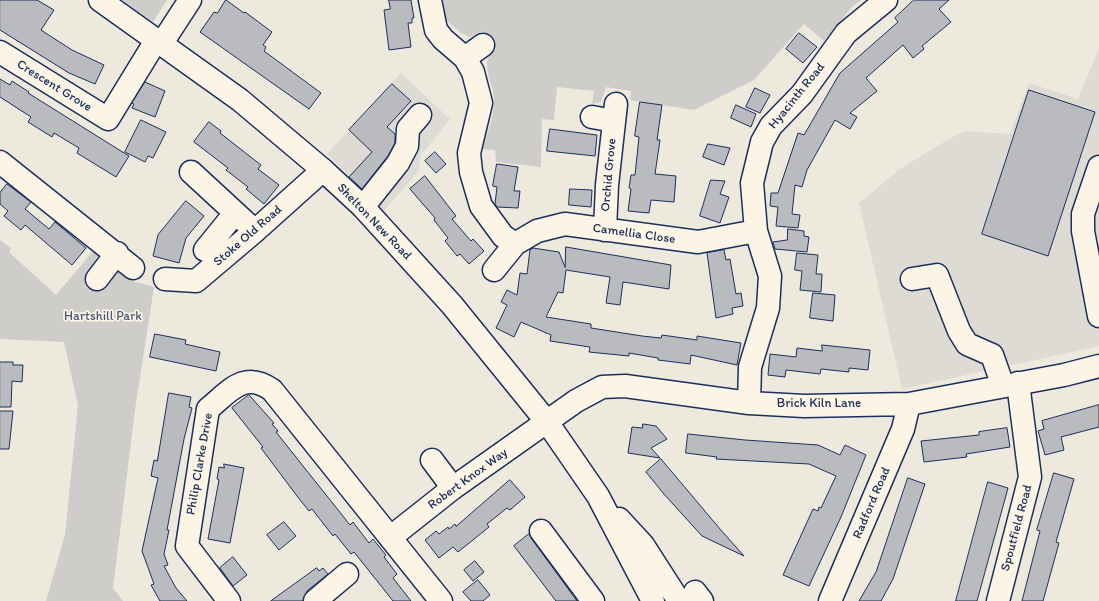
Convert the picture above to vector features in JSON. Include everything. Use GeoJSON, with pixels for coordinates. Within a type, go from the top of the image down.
{"type":"FeatureCollection","features":[{"type":"Feature","properties":{"kind":"street","name":"Shelton New Road"},"geometry":{"type":"LineString","coordinates":[[100,0],[160,41],[240,100],[323,170],[363,208],[452,305],[547,422],[598,496],[653,601]]}},
{"type":"Feature","properties":{"kind":"street","name":"Crescent Grove"},"geometry":{"type":"LineString","coordinates":[[0,52],[112,122],[160,41],[190,0]]}},
{"type":"Feature","properties":{"kind":"street"},"geometry":{"type":"LineString","coordinates":[[430,0],[436,30],[443,39],[465,58],[474,72],[481,103],[469,153],[471,172],[481,206],[503,236],[515,244]]}},
{"type":"Feature","properties":{"kind":"street","name":"Hyacinth Road"},"geometry":{"type":"LineString","coordinates":[[750,403],[750,367],[768,308],[770,276],[756,231],[752,183],[762,142],[771,126],[802,94],[846,33],[886,0]]}},
{"type":"Feature","properties":{"kind":"street"},"geometry":{"type":"LineString","coordinates":[[465,58],[483,45]]}},
{"type":"Feature","properties":{"kind":"street","name":"Orchid Grove"},"geometry":{"type":"LineString","coordinates":[[592,118],[615,113],[607,185],[606,230]]}},
{"type":"Feature","properties":{"kind":"street"},"geometry":{"type":"LineString","coordinates":[[363,208],[398,163],[407,146],[408,129],[420,115]]}},
{"type":"Feature","properties":{"kind":"street"},"geometry":{"type":"LineString","coordinates":[[0,162],[117,253],[133,268]]}},
{"type":"Feature","properties":{"kind":"street"},"geometry":{"type":"LineString","coordinates":[[1099,167],[1083,214],[1083,231],[1095,260],[1099,316]]}},
{"type":"Feature","properties":{"kind":"street","name":"Stoke Old Road"},"geometry":{"type":"LineString","coordinates":[[165,279],[191,286],[323,170]]}},
{"type":"Feature","properties":{"kind":"street"},"geometry":{"type":"LineString","coordinates":[[190,172],[255,231]]}},
{"type":"Feature","properties":{"kind":"street"},"geometry":{"type":"LineString","coordinates":[[205,250],[235,213]]}},
{"type":"Feature","properties":{"kind":"street","name":"Camellia Close"},"geometry":{"type":"LineString","coordinates":[[494,270],[515,244],[537,230],[565,224],[698,242],[756,231]]}},
{"type":"Feature","properties":{"kind":"street"},"geometry":{"type":"LineString","coordinates":[[97,279],[117,253]]}},
{"type":"Feature","properties":{"kind":"street","name":"Spoutfield Road"},"geometry":{"type":"LineString","coordinates":[[912,279],[937,275],[958,331],[967,344],[992,355],[1010,384],[1030,477],[998,601]]}},
{"type":"Feature","properties":{"kind":"street","name":"Brick Kiln Lane"},"geometry":{"type":"LineString","coordinates":[[547,422],[587,393],[602,387],[625,386],[750,403],[804,406],[910,404],[1064,375],[1099,366]]}},
{"type":"Feature","properties":{"kind":"street","name":"Philip Clarke Drive"},"geometry":{"type":"LineString","coordinates":[[228,601],[187,546],[208,409],[239,384],[251,381],[261,382],[272,390],[441,601]]}},
{"type":"Feature","properties":{"kind":"street","name":"Radford Road"},"geometry":{"type":"LineString","coordinates":[[830,601],[903,429],[910,404]]}},
{"type":"Feature","properties":{"kind":"street","name":"Robert Knox Way"},"geometry":{"type":"LineString","coordinates":[[391,537],[453,488],[547,422]]}},
{"type":"Feature","properties":{"kind":"street"},"geometry":{"type":"LineString","coordinates":[[432,460],[453,488]]}},
{"type":"Feature","properties":{"kind":"street","name":"Shelton New Road"},"geometry":{"type":"LineString","coordinates":[[598,496],[692,598]]}},
{"type":"Feature","properties":{"kind":"street"},"geometry":{"type":"LineString","coordinates":[[540,531],[593,601]]}},
{"type":"Feature","properties":{"kind":"street"},"geometry":{"type":"LineString","coordinates":[[315,601],[347,574]]}},
{"type":"Feature","properties":{"kind":"shaded area"},"geometry":{"type":"Polygon","coordinates":[[[1099,48],[1099,346],[902,389],[859,203],[900,169],[965,131],[1010,134],[1029,83],[1078,99],[1099,48]]]}},
{"type":"Feature","properties":{"kind":"shaded area"},"geometry":{"type":"Polygon","coordinates":[[[401,73],[450,119],[421,155],[418,172],[384,211],[327,154],[401,73]]]}},
{"type":"Feature","properties":{"kind":"green space"},"geometry":{"type":"Polygon","coordinates":[[[122,0],[167,0],[153,22],[122,0]]]}},
{"type":"Feature","properties":{"kind":"green space"},"geometry":{"type":"Polygon","coordinates":[[[441,0],[861,0],[851,8],[824,41],[804,24],[754,80],[694,110],[630,100],[631,91],[606,87],[601,102],[592,104],[594,91],[557,87],[554,120],[542,119],[541,167],[496,162],[495,150],[481,149],[493,115],[494,95],[488,74],[487,60],[489,54],[494,49],[482,31],[470,37],[461,33],[446,20],[441,0]]]}},
{"type":"Feature","properties":{"kind":"green space","name":"Hartshill Park"},"geometry":{"type":"Polygon","coordinates":[[[0,240],[11,248],[9,252],[56,295],[99,244],[132,281],[154,287],[135,410],[113,588],[123,601],[46,601],[65,535],[78,405],[64,342],[0,339],[0,240]]]}},
{"type":"Feature","properties":{"kind":"building"},"geometry":{"type":"Polygon","coordinates":[[[0,0],[37,0],[54,10],[41,30],[72,50],[104,65],[95,84],[69,73],[0,30],[0,0]]]}},
{"type":"Feature","properties":{"kind":"building"},"geometry":{"type":"Polygon","coordinates":[[[226,0],[272,32],[263,45],[266,47],[264,51],[321,93],[309,109],[200,32],[214,12],[217,13],[226,0]]]}},
{"type":"Feature","properties":{"kind":"building"},"geometry":{"type":"Polygon","coordinates":[[[389,0],[411,0],[414,18],[412,18],[412,23],[408,23],[411,47],[389,50],[384,10],[390,9],[389,0]]]}},
{"type":"Feature","properties":{"kind":"building"},"geometry":{"type":"Polygon","coordinates":[[[914,0],[949,0],[939,9],[951,22],[922,46],[924,49],[913,58],[903,45],[866,78],[877,91],[850,113],[857,117],[850,129],[835,120],[807,170],[802,187],[795,185],[792,214],[800,215],[798,228],[776,226],[778,207],[770,206],[771,193],[778,193],[798,133],[804,135],[840,73],[898,22],[895,18],[914,0]]]}},
{"type":"Feature","properties":{"kind":"building"},"geometry":{"type":"Polygon","coordinates":[[[799,33],[817,47],[803,63],[786,49],[799,33]]]}},
{"type":"Feature","properties":{"kind":"building"},"geometry":{"type":"Polygon","coordinates":[[[0,79],[10,85],[12,81],[29,92],[28,93],[129,156],[116,177],[77,153],[79,148],[54,133],[52,137],[28,122],[31,117],[0,97],[0,79]]]}},
{"type":"Feature","properties":{"kind":"building"},"geometry":{"type":"Polygon","coordinates":[[[145,82],[165,91],[155,117],[132,108],[134,104],[132,103],[145,82]]]}},
{"type":"Feature","properties":{"kind":"building"},"geometry":{"type":"Polygon","coordinates":[[[392,84],[411,101],[387,127],[395,134],[395,143],[388,156],[362,189],[349,177],[372,152],[349,130],[392,84]]]}},
{"type":"Feature","properties":{"kind":"building"},"geometry":{"type":"Polygon","coordinates":[[[755,88],[770,95],[760,113],[746,107],[755,88]]]}},
{"type":"Feature","properties":{"kind":"building"},"geometry":{"type":"Polygon","coordinates":[[[1029,90],[1095,112],[1048,256],[982,234],[1029,90]]]}},
{"type":"Feature","properties":{"kind":"building"},"geometry":{"type":"Polygon","coordinates":[[[640,102],[662,105],[657,140],[660,140],[655,174],[676,176],[674,202],[651,200],[649,213],[628,211],[631,175],[635,175],[639,137],[635,136],[640,102]]]}},
{"type":"Feature","properties":{"kind":"building"},"geometry":{"type":"Polygon","coordinates":[[[736,105],[756,114],[751,127],[731,118],[736,105]]]}},
{"type":"Feature","properties":{"kind":"building"},"geometry":{"type":"Polygon","coordinates":[[[141,120],[166,132],[153,158],[148,156],[145,162],[125,152],[141,120]]]}},
{"type":"Feature","properties":{"kind":"building"},"geometry":{"type":"Polygon","coordinates":[[[209,122],[221,131],[220,133],[261,165],[258,169],[279,185],[264,204],[246,189],[248,187],[226,170],[228,168],[194,142],[209,122]]]}},
{"type":"Feature","properties":{"kind":"building"},"geometry":{"type":"Polygon","coordinates":[[[550,129],[597,135],[595,156],[547,151],[550,129]]]}},
{"type":"Feature","properties":{"kind":"building"},"geometry":{"type":"Polygon","coordinates":[[[708,144],[730,148],[724,165],[703,157],[708,144]]]}},
{"type":"Feature","properties":{"kind":"building"},"geometry":{"type":"Polygon","coordinates":[[[435,152],[446,164],[436,173],[425,161],[435,152]]]}},
{"type":"Feature","properties":{"kind":"building"},"geometry":{"type":"Polygon","coordinates":[[[497,164],[518,167],[514,191],[520,191],[518,208],[497,207],[495,204],[497,187],[493,186],[497,164]]]}},
{"type":"Feature","properties":{"kind":"building"},"geometry":{"type":"Polygon","coordinates":[[[425,176],[456,216],[452,219],[471,241],[473,239],[484,251],[469,264],[460,254],[457,256],[445,241],[448,238],[434,220],[435,218],[410,189],[425,176]]]}},
{"type":"Feature","properties":{"kind":"building"},"geometry":{"type":"Polygon","coordinates":[[[711,180],[725,181],[720,194],[729,197],[720,223],[700,216],[711,180]]]}},
{"type":"Feature","properties":{"kind":"building"},"geometry":{"type":"Polygon","coordinates":[[[7,184],[31,202],[25,209],[49,229],[55,222],[86,248],[72,265],[25,225],[21,230],[4,216],[8,211],[0,204],[0,193],[7,184]]]}},
{"type":"Feature","properties":{"kind":"building"},"geometry":{"type":"Polygon","coordinates":[[[570,189],[592,190],[591,207],[569,205],[570,189]]]}},
{"type":"Feature","properties":{"kind":"building"},"geometry":{"type":"Polygon","coordinates":[[[186,201],[204,216],[186,238],[179,263],[153,256],[158,235],[186,201]]]}},
{"type":"Feature","properties":{"kind":"building"},"geometry":{"type":"Polygon","coordinates":[[[788,229],[804,231],[804,236],[809,237],[807,252],[775,249],[773,242],[787,240],[788,229]]]}},
{"type":"Feature","properties":{"kind":"building"},"geometry":{"type":"Polygon","coordinates":[[[566,247],[671,265],[669,289],[623,282],[620,305],[606,303],[610,277],[566,270],[563,293],[558,292],[546,317],[591,324],[591,328],[642,336],[661,338],[662,335],[697,340],[697,336],[741,343],[737,365],[691,355],[690,364],[658,360],[658,358],[629,353],[629,356],[589,352],[590,347],[550,341],[551,335],[521,322],[514,337],[496,328],[507,305],[501,302],[507,290],[517,295],[520,273],[527,274],[530,250],[533,248],[559,252],[565,267],[566,247]]]}},
{"type":"Feature","properties":{"kind":"building"},"geometry":{"type":"Polygon","coordinates":[[[724,250],[726,260],[730,259],[736,294],[741,293],[743,306],[732,308],[733,314],[716,318],[707,253],[724,250]]]}},
{"type":"Feature","properties":{"kind":"building"},"geometry":{"type":"Polygon","coordinates":[[[797,253],[818,255],[816,274],[822,274],[821,292],[800,290],[802,271],[795,270],[797,253]]]}},
{"type":"Feature","properties":{"kind":"building"},"geometry":{"type":"Polygon","coordinates":[[[813,293],[835,295],[833,321],[810,318],[813,293]]]}},
{"type":"Feature","properties":{"kind":"building"},"geometry":{"type":"Polygon","coordinates":[[[155,334],[186,340],[185,344],[220,352],[216,371],[150,357],[155,334]]]}},
{"type":"Feature","properties":{"kind":"building"},"geometry":{"type":"Polygon","coordinates":[[[822,345],[870,350],[868,370],[849,368],[849,372],[821,369],[820,374],[786,370],[785,377],[768,375],[770,354],[796,357],[797,348],[822,351],[822,345]]]}},
{"type":"Feature","properties":{"kind":"building"},"geometry":{"type":"Polygon","coordinates":[[[0,362],[13,362],[13,365],[23,365],[22,382],[12,381],[11,407],[0,407],[0,362]]]}},
{"type":"Feature","properties":{"kind":"building"},"geometry":{"type":"Polygon","coordinates":[[[169,393],[191,397],[189,407],[192,408],[184,439],[164,554],[168,565],[164,566],[176,588],[187,601],[160,601],[151,585],[154,584],[142,551],[158,478],[151,476],[154,460],[157,461],[169,393]]]}},
{"type":"Feature","properties":{"kind":"building"},"geometry":{"type":"Polygon","coordinates":[[[249,395],[274,423],[272,424],[278,431],[276,432],[350,525],[353,522],[369,543],[373,539],[386,555],[384,557],[397,574],[393,578],[411,601],[393,601],[354,552],[351,554],[335,534],[333,536],[312,509],[309,511],[297,496],[261,448],[263,447],[232,408],[249,395]]]}},
{"type":"Feature","properties":{"kind":"building"},"geometry":{"type":"Polygon","coordinates":[[[1099,405],[1099,427],[1061,437],[1064,450],[1045,455],[1038,431],[1044,429],[1042,421],[1099,405]]]}},
{"type":"Feature","properties":{"kind":"building"},"geometry":{"type":"Polygon","coordinates":[[[0,411],[13,411],[9,449],[0,449],[0,411]]]}},
{"type":"Feature","properties":{"kind":"building"},"geometry":{"type":"Polygon","coordinates":[[[643,424],[656,426],[667,439],[651,448],[660,458],[628,453],[632,427],[642,428],[643,424]]]}},
{"type":"Feature","properties":{"kind":"building"},"geometry":{"type":"Polygon","coordinates":[[[1007,428],[1010,447],[966,454],[967,457],[924,462],[921,441],[979,435],[979,432],[1007,428]]]}},
{"type":"Feature","properties":{"kind":"building"},"geometry":{"type":"Polygon","coordinates":[[[688,434],[818,445],[840,455],[845,445],[866,455],[841,517],[809,586],[783,575],[813,509],[818,511],[819,507],[821,508],[836,476],[809,464],[716,459],[717,457],[686,453],[688,434]]]}},
{"type":"Feature","properties":{"kind":"building"},"geometry":{"type":"Polygon","coordinates":[[[661,459],[744,556],[702,536],[663,493],[646,472],[661,459]]]}},
{"type":"Feature","properties":{"kind":"building"},"geometry":{"type":"Polygon","coordinates":[[[224,464],[244,468],[230,543],[208,539],[219,480],[217,479],[219,467],[224,468],[224,464]]]}},
{"type":"Feature","properties":{"kind":"building"},"geometry":{"type":"Polygon","coordinates":[[[1054,473],[1074,479],[1056,542],[1059,543],[1043,601],[1022,601],[1040,531],[1037,530],[1054,473]]]}},
{"type":"Feature","properties":{"kind":"building"},"geometry":{"type":"Polygon","coordinates":[[[908,478],[925,484],[893,579],[881,601],[859,601],[876,572],[908,478]]]}},
{"type":"Feature","properties":{"kind":"building"},"geometry":{"type":"Polygon","coordinates":[[[510,480],[525,497],[510,510],[507,508],[487,524],[489,527],[458,552],[453,547],[439,558],[425,540],[436,531],[439,534],[448,527],[449,529],[455,524],[456,526],[510,480]]]}},
{"type":"Feature","properties":{"kind":"building"},"geometry":{"type":"Polygon","coordinates":[[[988,482],[1008,488],[977,601],[956,601],[988,482]]]}},
{"type":"Feature","properties":{"kind":"building"},"geometry":{"type":"Polygon","coordinates":[[[284,522],[296,536],[279,550],[267,535],[284,522]]]}},
{"type":"Feature","properties":{"kind":"building"},"geometry":{"type":"Polygon","coordinates":[[[529,534],[577,601],[556,601],[514,546],[529,534]]]}},
{"type":"Feature","properties":{"kind":"building"},"geometry":{"type":"Polygon","coordinates":[[[233,557],[247,575],[233,586],[220,568],[233,557]]]}},
{"type":"Feature","properties":{"kind":"building"},"geometry":{"type":"Polygon","coordinates":[[[475,561],[484,572],[473,581],[464,570],[475,561]]]}},
{"type":"Feature","properties":{"kind":"building"},"geometry":{"type":"Polygon","coordinates":[[[317,568],[319,571],[323,568],[328,574],[307,591],[303,601],[271,601],[317,568]]]}},
{"type":"Feature","properties":{"kind":"building"},"geometry":{"type":"Polygon","coordinates":[[[478,580],[490,595],[483,601],[471,601],[463,592],[478,580]]]}}]}
